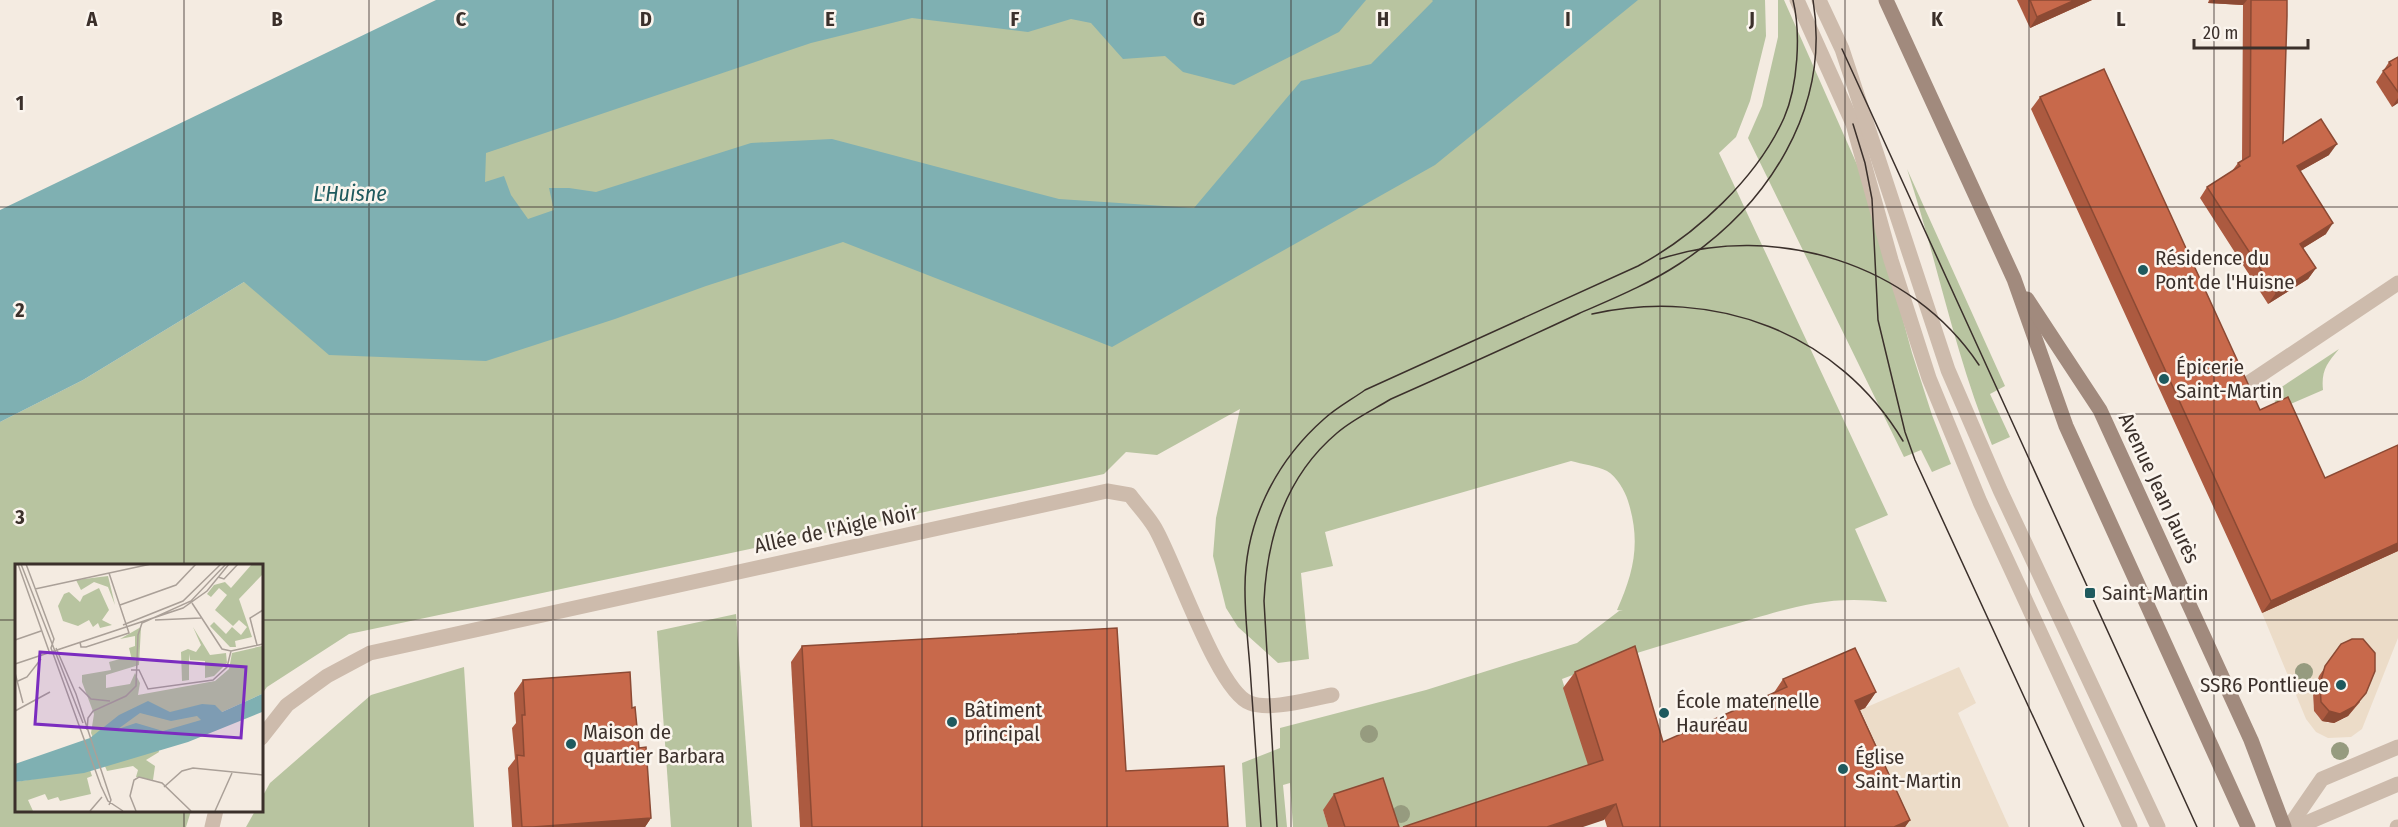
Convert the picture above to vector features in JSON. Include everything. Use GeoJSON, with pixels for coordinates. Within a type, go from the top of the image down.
{"type":"FeatureCollection","features":[{"type":"Feature","properties":{"kind":"main road","name":"Avenue Jean Jaurès"},"geometry":{"type":"LineString","coordinates":[[1886,0],[2014,279],[2066,426],[2248,827]]}},
{"type":"Feature","properties":{"kind":"main road","name":"Avenue Jean Jaurès"},"geometry":{"type":"LineString","coordinates":[[2014,279],[2100,411],[2251,740],[2284,827]]}},
{"type":"Feature","properties":{"kind":"street"},"geometry":{"type":"LineString","coordinates":[[1797,0],[1853,124],[1891,260],[1929,378],[1980,502],[2130,827]]}},
{"type":"Feature","properties":{"kind":"street"},"geometry":{"type":"LineString","coordinates":[[1819,0],[1842,49],[1948,370],[2000,490],[2158,827]]}},
{"type":"Feature","properties":{"kind":"street"},"geometry":{"type":"LineString","coordinates":[[2250,381],[2398,283]]}},
{"type":"Feature","properties":{"kind":"street","name":"Allée de l'Aigle Noir"},"geometry":{"type":"LineString","coordinates":[[262,737],[287,705],[327,676],[370,653],[1107,491],[1130,495],[1155,528],[1221,671],[1240,698],[1252,704],[1265,706],[1332,695]]}},
{"type":"Feature","properties":{"kind":"street"},"geometry":{"type":"LineString","coordinates":[[2289,827],[2322,779],[2398,747]]}},
{"type":"Feature","properties":{"kind":"street"},"geometry":{"type":"LineString","coordinates":[[2297,827],[2398,784]]}},
{"type":"Feature","properties":{"kind":"street"},"geometry":{"type":"LineString","coordinates":[[212,827],[216,812]]}},
{"type":"Feature","properties":{"kind":"green space"},"geometry":{"type":"Polygon","coordinates":[[[689,0],[1765,0],[1766,36],[1750,101],[1736,137],[1719,153],[1888,515],[1855,529],[1887,602],[1843,600],[1804,605],[1643,651],[1562,679],[1592,776],[1440,827],[1383,827],[1323,810],[1328,827],[1293,827],[1290,783],[1283,785],[1287,827],[1246,827],[1242,763],[1280,748],[1280,728],[1426,690],[1577,643],[1619,611],[1623,611],[1617,610],[1628,583],[1635,543],[1628,501],[1617,480],[1603,469],[1571,461],[1325,532],[1333,566],[1301,573],[1309,659],[1278,663],[1238,627],[1226,608],[1213,556],[1216,518],[1240,409],[1157,455],[1126,452],[1104,474],[349,634],[267,687],[262,694],[262,564],[15,564],[15,812],[191,812],[186,827],[0,827],[0,422],[83,380],[244,282],[689,0]]]}},
{"type":"Feature","properties":{"kind":"green space"},"geometry":{"type":"Polygon","coordinates":[[[1778,0],[1784,0],[1859,169],[1874,213],[1912,353],[1951,464],[1932,472],[1921,450],[1904,457],[1748,138],[1762,106],[1778,37],[1778,0]]]}},
{"type":"Feature","properties":{"kind":"green space"},"geometry":{"type":"Polygon","coordinates":[[[1907,169],[2005,386],[1990,394],[2010,437],[1992,445],[1967,377],[1907,169]]]}},
{"type":"Feature","properties":{"kind":"green space"},"geometry":{"type":"Polygon","coordinates":[[[2339,349],[2326,368],[2323,390],[2279,409],[2271,394],[2339,349]]]}},
{"type":"Feature","properties":{"kind":"green space"},"geometry":{"type":"Polygon","coordinates":[[[736,614],[752,827],[671,827],[657,631],[736,614]]]}},
{"type":"Feature","properties":{"kind":"green space"},"geometry":{"type":"Polygon","coordinates":[[[464,667],[474,827],[246,827],[254,812],[262,812],[262,797],[270,783],[371,695],[464,667]]]}},
{"type":"Feature","properties":{"kind":"shaded area"},"geometry":{"type":"Polygon","coordinates":[[[2398,551],[2398,638],[2362,729],[2351,737],[2328,738],[2316,732],[2306,719],[2262,613],[2398,551]],[[2335,653],[2319,676],[2313,698],[2314,711],[2318,717],[2328,723],[2344,719],[2362,697],[2335,653]]]}},
{"type":"Feature","properties":{"kind":"shaded area"},"geometry":{"type":"Polygon","coordinates":[[[1959,667],[1976,703],[1958,713],[2009,827],[1895,827],[1844,717],[1959,667]]]}},
{"type":"Feature","properties":{"kind":"water","name":"L'Huisne"},"geometry":{"type":"Polygon","coordinates":[[[436,0],[1366,0],[1339,32],[1234,85],[1183,72],[1165,56],[1123,59],[1091,23],[1071,19],[1028,32],[912,18],[811,43],[486,153],[485,182],[504,176],[511,195],[528,219],[554,210],[549,188],[596,192],[751,143],[832,139],[1059,199],[1194,208],[1301,81],[1371,64],[1432,0],[1638,0],[1435,165],[1112,347],[843,242],[486,361],[329,355],[244,282],[83,380],[0,422],[0,210],[436,0]]]}},
{"type":"Feature","properties":{"kind":"building"},"geometry":{"type":"Polygon","coordinates":[[[2030,0],[2075,0],[2037,17],[2030,0]]]}},
{"type":"Feature","properties":{"kind":"building"},"geometry":{"type":"Polygon","coordinates":[[[2251,0],[2287,0],[2283,143],[2321,119],[2337,144],[2297,166],[2333,223],[2300,244],[2316,268],[2276,293],[2207,187],[2240,166],[2238,163],[2250,156],[2251,0]]]}},
{"type":"Feature","properties":{"kind":"building"},"geometry":{"type":"Polygon","coordinates":[[[2398,57],[2398,92],[2383,71],[2391,65],[2389,62],[2398,57]]]}},
{"type":"Feature","properties":{"kind":"building"},"geometry":{"type":"Polygon","coordinates":[[[2104,69],[2260,410],[2288,397],[2325,478],[2398,445],[2398,543],[2271,601],[2040,97],[2104,69]]]}},
{"type":"Feature","properties":{"kind":"building","name":"Bâtiment principal"},"geometry":{"type":"Polygon","coordinates":[[[1117,628],[1126,771],[1224,766],[1228,827],[812,827],[802,646],[1117,628]]]}},
{"type":"Feature","properties":{"kind":"building","name":"SSR6 Pontlieue"},"geometry":{"type":"Polygon","coordinates":[[[2352,639],[2363,639],[2375,653],[2375,671],[2366,693],[2355,706],[2340,714],[2329,711],[2321,702],[2320,684],[2325,666],[2341,644],[2352,639]]]}},
{"type":"Feature","properties":{"kind":"building"},"geometry":{"type":"Polygon","coordinates":[[[1635,646],[1663,742],[1787,687],[1783,679],[1855,648],[1876,692],[1855,701],[1910,820],[1894,827],[1623,827],[1616,804],[1547,827],[1403,827],[1603,760],[1575,672],[1635,646]]]}},
{"type":"Feature","properties":{"kind":"building","name":"Maison de quartier Barbara"},"geometry":{"type":"Polygon","coordinates":[[[630,672],[632,708],[635,707],[639,748],[646,747],[651,818],[522,827],[517,755],[524,756],[523,680],[630,672]]]}},
{"type":"Feature","properties":{"kind":"building"},"geometry":{"type":"Polygon","coordinates":[[[1383,778],[1399,827],[1345,827],[1334,794],[1383,778]]]}},
{"type":"Feature","properties":{"kind":"tram line"},"geometry":{"type":"LineString","coordinates":[[1261,827],[1246,620],[1246,566],[1256,519],[1277,475],[1306,436],[1324,419],[1365,390],[1638,266],[1681,238],[1723,203],[1758,162],[1784,118],[1789,105],[1797,59],[1797,28],[1793,0]]}},
{"type":"Feature","properties":{"kind":"tram line"},"geometry":{"type":"LineString","coordinates":[[1277,827],[1264,601],[1275,531],[1282,509],[1304,468],[1337,433],[1356,419],[1391,399],[1667,272],[1711,240],[1740,214],[1765,184],[1786,151],[1802,116],[1812,79],[1816,40],[1813,0]]}},
{"type":"Feature","properties":{"kind":"tram line"},"geometry":{"type":"LineString","coordinates":[[1842,49],[2197,827]]}},
{"type":"Feature","properties":{"kind":"tram line"},"geometry":{"type":"LineString","coordinates":[[1853,124],[1865,163],[1872,199],[1878,320],[1905,432],[1915,460],[2084,827]]}},
{"type":"Feature","properties":{"kind":"tram line"},"geometry":{"type":"LineString","coordinates":[[1660,259],[1704,249],[1749,246],[1794,249],[1837,260],[1879,277],[1917,300],[1950,330],[1979,365]]}},
{"type":"Feature","properties":{"kind":"tram line"},"geometry":{"type":"LineString","coordinates":[[1592,314],[1638,307],[1683,307],[1727,314],[1769,326],[1808,346],[1844,371],[1876,403],[1903,441]]}},
{"type":"Feature","properties":{"kind":"place","name":"Résidence du Pont de l'Huisne"},"geometry":{"type":"Point","coordinates":[2143,270]}},
{"type":"Feature","properties":{"kind":"place","name":"Épicerie Saint-Martin"},"geometry":{"type":"Point","coordinates":[2164,379]}},
{"type":"Feature","properties":{"kind":"place","name":"Saint-Martin"},"geometry":{"type":"Point","coordinates":[2090,593]}},
{"type":"Feature","properties":{"kind":"place","name":"SSR6 Pontlieue"},"geometry":{"type":"Point","coordinates":[2341,685]}},
{"type":"Feature","properties":{"kind":"place","name":"École maternelle Hauréau"},"geometry":{"type":"Point","coordinates":[1664,713]}},
{"type":"Feature","properties":{"kind":"place","name":"Bâtiment principal"},"geometry":{"type":"Point","coordinates":[952,722]}},
{"type":"Feature","properties":{"kind":"place","name":"Maison de quartier Barbara"},"geometry":{"type":"Point","coordinates":[571,744]}},
{"type":"Feature","properties":{"kind":"place","name":"Église Saint-Martin"},"geometry":{"type":"Point","coordinates":[1843,769]}}]}
